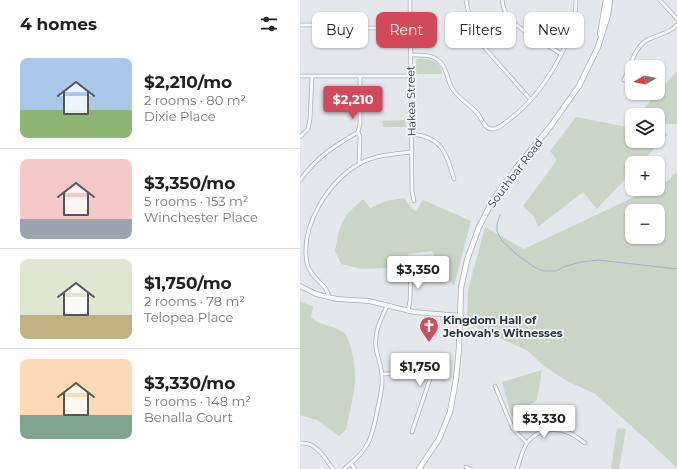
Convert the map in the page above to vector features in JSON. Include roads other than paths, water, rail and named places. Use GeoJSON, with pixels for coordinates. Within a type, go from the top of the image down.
{"type":"FeatureCollection","features":[{"type":"Feature","properties":{"kind":"main road","name":"Southbar Road"},"geometry":{"type":"LineString","coordinates":[[598,47],[606,0]]}},
{"type":"Feature","properties":{"kind":"main road","name":"Southbar Road"},"geometry":{"type":"LineString","coordinates":[[419,469],[439,439],[450,412],[456,379],[459,348],[461,288],[467,260],[482,219],[511,174],[550,127],[579,86],[598,47],[608,15],[610,0]]}},
{"type":"Feature","properties":{"kind":"street","name":"Hakea Street"},"geometry":{"type":"LineString","coordinates":[[410,0],[410,12]]}},
{"type":"Feature","properties":{"kind":"street"},"geometry":{"type":"LineString","coordinates":[[466,0],[470,20],[483,46],[530,100]]}},
{"type":"Feature","properties":{"kind":"street"},"geometry":{"type":"LineString","coordinates":[[502,0],[505,12],[511,20],[561,54]]}},
{"type":"Feature","properties":{"kind":"street"},"geometry":{"type":"LineString","coordinates":[[410,55],[430,56],[442,63],[454,91],[474,110],[485,126],[490,129],[495,128],[501,126],[512,117],[530,100],[545,81],[561,54],[572,24],[576,0]]}},
{"type":"Feature","properties":{"kind":"street"},"geometry":{"type":"LineString","coordinates":[[660,0],[677,19]]}},
{"type":"Feature","properties":{"kind":"street"},"geometry":{"type":"LineString","coordinates":[[300,25],[346,25],[363,28],[376,28]]}},
{"type":"Feature","properties":{"kind":"street"},"geometry":{"type":"LineString","coordinates":[[624,80],[638,48],[647,40],[666,34],[677,25]]}},
{"type":"Feature","properties":{"kind":"street","name":"Hakea Street"},"geometry":{"type":"LineString","coordinates":[[410,48],[412,191],[414,201]]}},
{"type":"Feature","properties":{"kind":"street"},"geometry":{"type":"LineString","coordinates":[[300,76],[410,76]]}},
{"type":"Feature","properties":{"kind":"street"},"geometry":{"type":"LineString","coordinates":[[300,137],[308,129],[310,119],[312,76]]}},
{"type":"Feature","properties":{"kind":"street"},"geometry":{"type":"LineString","coordinates":[[359,163],[360,137],[358,132],[360,124],[360,76]]}},
{"type":"Feature","properties":{"kind":"street"},"geometry":{"type":"LineString","coordinates":[[300,180],[316,160],[327,151],[358,132]]}},
{"type":"Feature","properties":{"kind":"street"},"geometry":{"type":"LineString","coordinates":[[411,134],[423,135],[432,139],[442,147],[450,163],[454,179]]}},
{"type":"Feature","properties":{"kind":"street"},"geometry":{"type":"LineString","coordinates":[[329,298],[327,288],[313,277],[307,264],[306,253],[310,226],[318,205],[326,193],[345,174],[359,163],[383,155],[412,152]]}},
{"type":"Feature","properties":{"kind":"street"},"geometry":{"type":"LineString","coordinates":[[408,311],[410,301],[411,267]]}},
{"type":"Feature","properties":{"kind":"street"},"geometry":{"type":"LineString","coordinates":[[300,286],[316,294],[329,298],[353,301],[370,301],[408,311],[461,316]]}},
{"type":"Feature","properties":{"kind":"street"},"geometry":{"type":"LineString","coordinates":[[344,469],[351,464],[365,449],[372,437],[381,391],[382,374],[376,346],[376,334],[379,323],[387,306]]}},
{"type":"Feature","properties":{"kind":"street"},"geometry":{"type":"LineString","coordinates":[[382,374],[424,373],[429,377],[430,379],[412,432]]}},
{"type":"Feature","properties":{"kind":"street"},"geometry":{"type":"LineString","coordinates":[[495,386],[513,429],[527,443]]}},
{"type":"Feature","properties":{"kind":"street"},"geometry":{"type":"LineString","coordinates":[[517,469],[527,443],[538,433],[553,429],[568,432],[584,443]]}},
{"type":"Feature","properties":{"kind":"street"},"geometry":{"type":"LineString","coordinates":[[300,443],[308,443],[315,446],[333,469]]}},
{"type":"Feature","properties":{"kind":"street"},"geometry":{"type":"LineString","coordinates":[[351,464],[355,469]]}},
{"type":"Feature","properties":{"kind":"street"},"geometry":{"type":"LineString","coordinates":[[466,467],[470,469]]}},
{"type":"Feature","properties":{"kind":"waterway"},"geometry":{"type":"LineString","coordinates":[[500,215],[497,224],[497,231],[502,241],[534,267],[544,271],[556,271],[563,267],[581,262],[598,260],[677,269]]}},
{"type":"Feature","properties":{"kind":"place","name":"Kingdom Hall of Jehovah's Witnesses"},"geometry":{"type":"Point","coordinates":[429,343]}}]}
